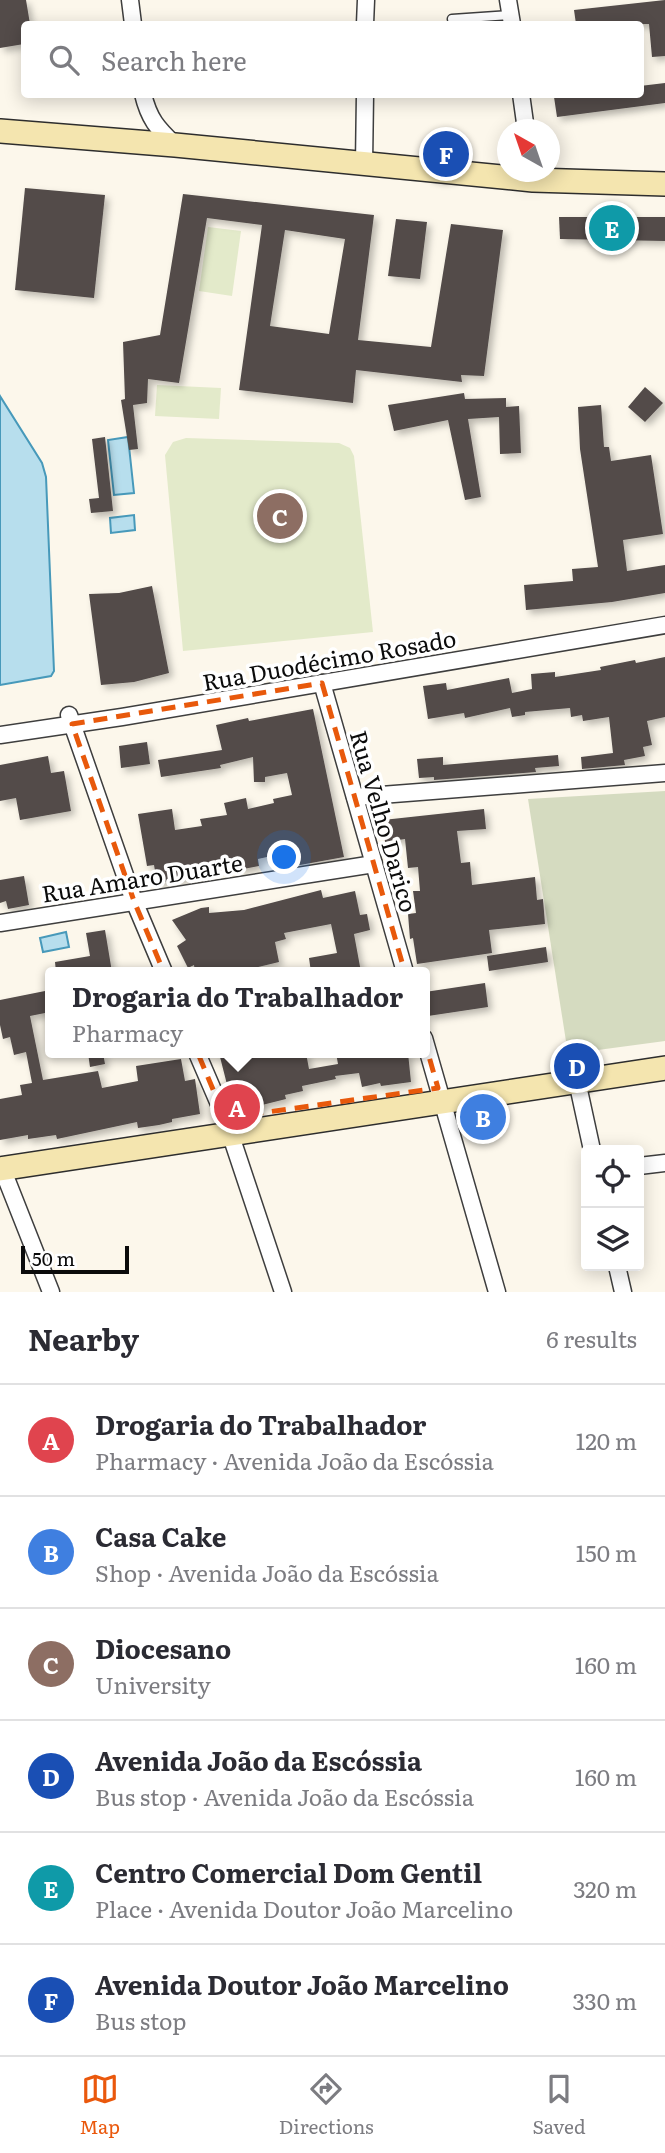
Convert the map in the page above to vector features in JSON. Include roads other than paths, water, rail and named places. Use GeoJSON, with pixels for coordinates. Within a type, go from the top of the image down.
{"type":"FeatureCollection","features":[{"type":"Feature","properties":{"kind":"main road"},"geometry":{"type":"LineString","coordinates":[[0,131],[497,174]]}},
{"type":"Feature","properties":{"kind":"main road"},"geometry":{"type":"LineString","coordinates":[[560,178],[665,184]]}},
{"type":"Feature","properties":{"kind":"main road"},"geometry":{"type":"LineString","coordinates":[[441,1095],[665,1054]]}},
{"type":"Feature","properties":{"kind":"main road"},"geometry":{"type":"LineString","coordinates":[[1,1164],[227,1125],[441,1095],[577,1081],[665,1068]]}},
{"type":"Feature","properties":{"kind":"street"},"geometry":{"type":"LineString","coordinates":[[130,0],[134,21]]}},
{"type":"Feature","properties":{"kind":"street"},"geometry":{"type":"LineString","coordinates":[[365,21],[366,0]]}},
{"type":"Feature","properties":{"kind":"street"},"geometry":{"type":"LineString","coordinates":[[145,98],[147,112],[156,127],[175,145]]}},
{"type":"Feature","properties":{"kind":"street"},"geometry":{"type":"LineString","coordinates":[[364,164],[365,98]]}},
{"type":"Feature","properties":{"kind":"street"},"geometry":{"type":"LineString","coordinates":[[522,98],[524,119]]}},
{"type":"Feature","properties":{"kind":"street","name":"Rua Duodécimo Rosado"},"geometry":{"type":"LineString","coordinates":[[0,735],[70,719],[665,615]]}},
{"type":"Feature","properties":{"kind":"street","name":"Rua Duodécimo Rosado"},"geometry":{"type":"LineString","coordinates":[[0,724],[70,719],[322,683],[665,625]]}},
{"type":"Feature","properties":{"kind":"street","name":"Rua Velho Darico"},"geometry":{"type":"LineString","coordinates":[[322,683],[404,967]]}},
{"type":"Feature","properties":{"kind":"street"},"geometry":{"type":"LineString","coordinates":[[70,719],[134,901],[162,967]]}},
{"type":"Feature","properties":{"kind":"street"},"geometry":{"type":"LineString","coordinates":[[355,797],[665,773]]}},
{"type":"Feature","properties":{"kind":"street","name":"Rua Amaro Duarte"},"geometry":{"type":"LineString","coordinates":[[0,923],[374,864]]}},
{"type":"Feature","properties":{"kind":"street"},"geometry":{"type":"LineString","coordinates":[[199,1058],[227,1125],[283,1292]]}},
{"type":"Feature","properties":{"kind":"street"},"geometry":{"type":"LineString","coordinates":[[430,1058],[497,1292]]}},
{"type":"Feature","properties":{"kind":"street"},"geometry":{"type":"LineString","coordinates":[[577,1081],[591,1145]]}},
{"type":"Feature","properties":{"kind":"street"},"geometry":{"type":"LineString","coordinates":[[644,1165],[665,1163]]}},
{"type":"Feature","properties":{"kind":"street"},"geometry":{"type":"LineString","coordinates":[[1,1164],[51,1292]]}},
{"type":"Feature","properties":{"kind":"street"},"geometry":{"type":"LineString","coordinates":[[618,1271],[623,1292]]}},
{"type":"Feature","properties":{"kind":"lane"},"geometry":{"type":"LineString","coordinates":[[452,19],[510,13]]}},
{"type":"Feature","properties":{"kind":"water"},"geometry":{"type":"Polygon","coordinates":[[[0,396],[42,463],[46,477],[54,671],[51,676],[0,685],[0,396]]]}},
{"type":"Feature","properties":{"kind":"water"},"geometry":{"type":"Polygon","coordinates":[[[128,437],[134,493],[114,495],[108,440],[128,437]]]}},
{"type":"Feature","properties":{"kind":"water"},"geometry":{"type":"Polygon","coordinates":[[[134,515],[135,530],[111,533],[110,518],[134,515]]]}},
{"type":"Feature","properties":{"kind":"water"},"geometry":{"type":"Polygon","coordinates":[[[66,932],[69,947],[43,952],[40,938],[66,932]]]}},
{"type":"Feature","properties":{"kind":"place","name":"Avenida Doutor João Marcelino"},"geometry":{"type":"Point","coordinates":[446,154]}},
{"type":"Feature","properties":{"kind":"place","name":"Centro Comercial Dom Gentil"},"geometry":{"type":"Point","coordinates":[612,228]}},
{"type":"Feature","properties":{"kind":"place","name":"Diocesano"},"geometry":{"type":"Point","coordinates":[280,516]}},
{"type":"Feature","properties":{"kind":"place","name":"Avenida João da Escóssia"},"geometry":{"type":"Point","coordinates":[577,1066]}},
{"type":"Feature","properties":{"kind":"place","name":"Drogaria do Trabalhador"},"geometry":{"type":"Point","coordinates":[237,1107]}},
{"type":"Feature","properties":{"kind":"place","name":"Casa Cake"},"geometry":{"type":"Point","coordinates":[483,1117]}}]}
